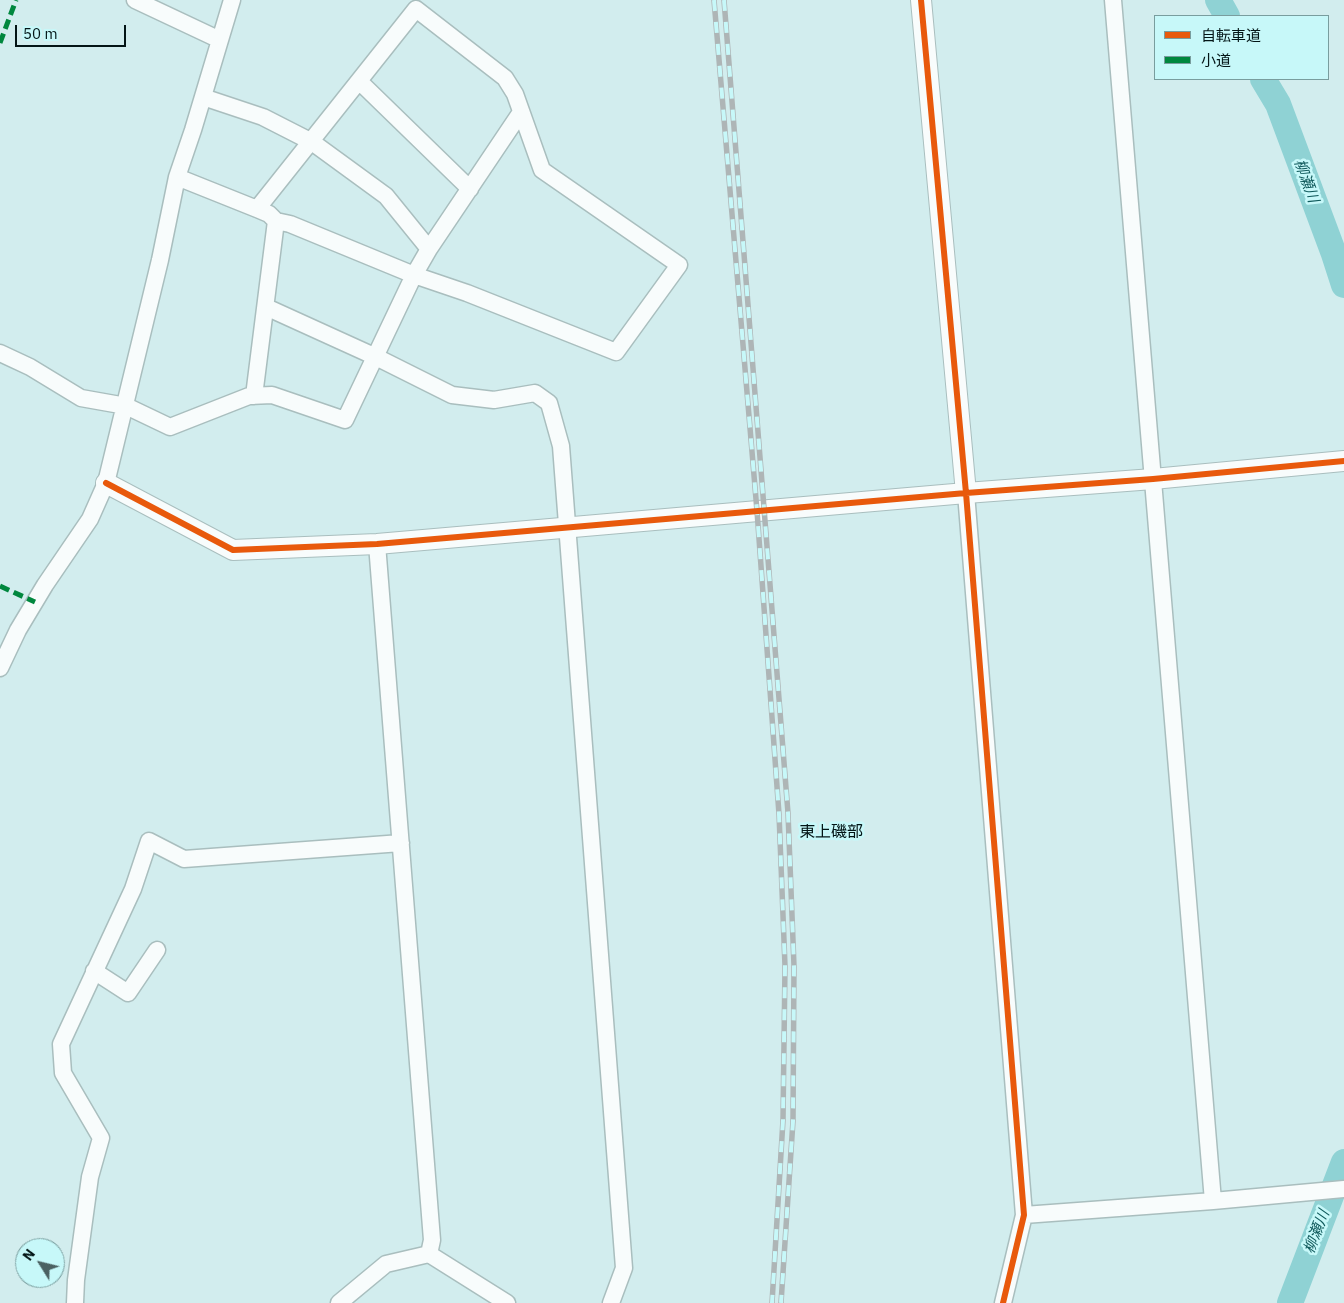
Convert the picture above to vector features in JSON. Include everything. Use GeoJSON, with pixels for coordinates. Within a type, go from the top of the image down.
{"type":"FeatureCollection","features":[{"type":"Feature","properties":{"kind":"street"},"geometry":{"type":"LineString","coordinates":[[135,0],[220,40]]}},
{"type":"Feature","properties":{"kind":"street"},"geometry":{"type":"LineString","coordinates":[[0,668],[18,630],[45,585],[90,519],[106,483],[160,260],[177,177],[232,0]]}},
{"type":"Feature","properties":{"kind":"street"},"geometry":{"type":"LineString","coordinates":[[921,0],[966,493],[1024,1215],[1003,1303]]}},
{"type":"Feature","properties":{"kind":"street"},"geometry":{"type":"LineString","coordinates":[[1113,0],[1212,1201]]}},
{"type":"Feature","properties":{"kind":"street"},"geometry":{"type":"LineString","coordinates":[[177,177],[258,209],[276,220],[616,352],[679,265],[542,170],[515,94],[505,78],[416,5],[360,82],[258,209]]}},
{"type":"Feature","properties":{"kind":"street"},"geometry":{"type":"LineString","coordinates":[[360,82],[470,189]]}},
{"type":"Feature","properties":{"kind":"street"},"geometry":{"type":"LineString","coordinates":[[203,98],[263,117],[312,142],[386,196],[429,250]]}},
{"type":"Feature","properties":{"kind":"street"},"geometry":{"type":"LineString","coordinates":[[0,353],[30,367],[81,398],[126,406],[170,427],[249,396],[272,395],[345,420],[414,275],[521,112]]}},
{"type":"Feature","properties":{"kind":"street"},"geometry":{"type":"LineString","coordinates":[[254,396],[276,220]]}},
{"type":"Feature","properties":{"kind":"street"},"geometry":{"type":"LineString","coordinates":[[266,307],[376,357],[452,395],[494,400],[535,393],[549,403],[561,446],[624,1268],[611,1303]]}},
{"type":"Feature","properties":{"kind":"street"},"geometry":{"type":"LineString","coordinates":[[106,483],[234,550],[377,544],[1338,462]]}},
{"type":"Feature","properties":{"kind":"street"},"geometry":{"type":"LineString","coordinates":[[377,544],[432,1240],[428,1254]]}},
{"type":"Feature","properties":{"kind":"street"},"geometry":{"type":"LineString","coordinates":[[75,1303],[76,1280],[90,1176],[101,1138],[63,1073],[60,1044],[133,889],[149,841],[184,859],[400,843]]}},
{"type":"Feature","properties":{"kind":"street"},"geometry":{"type":"LineString","coordinates":[[94,971],[128,993],[157,950]]}},
{"type":"Feature","properties":{"kind":"street"},"geometry":{"type":"LineString","coordinates":[[1024,1215],[1212,1201],[1344,1188]]}},
{"type":"Feature","properties":{"kind":"street"},"geometry":{"type":"LineString","coordinates":[[339,1303],[386,1264],[428,1254],[507,1303]]}},
{"type":"Feature","properties":{"kind":"waterway","name":"柳瀬川"},"geometry":{"type":"LineString","coordinates":[[1218,0],[1226,15]]}},
{"type":"Feature","properties":{"kind":"waterway","name":"柳瀬川"},"geometry":{"type":"LineString","coordinates":[[1264,80],[1278,104],[1344,285]]}},
{"type":"Feature","properties":{"kind":"waterway","name":"柳瀬川"},"geometry":{"type":"LineString","coordinates":[[1290,1303],[1344,1162]]}},
{"type":"Feature","properties":{"kind":"railway"},"geometry":{"type":"LineString","coordinates":[[714,0],[757,511],[779,814],[785,966],[783,1120],[772,1303]]}},
{"type":"Feature","properties":{"kind":"railway"},"geometry":{"type":"LineString","coordinates":[[724,0],[788,813],[794,966],[793,1121],[781,1303]]}},
{"type":"Feature","properties":{"kind":"marked path"},"geometry":{"type":"LineString","coordinates":[[0,43],[16,0]]}},
{"type":"Feature","properties":{"kind":"marked path"},"geometry":{"type":"LineString","coordinates":[[0,586],[35,602]]}},
{"type":"Feature","properties":{"kind":"cycle path"},"geometry":{"type":"LineString","coordinates":[[921,0],[966,493],[1024,1215],[1003,1303]]}},
{"type":"Feature","properties":{"kind":"cycle path"},"geometry":{"type":"LineString","coordinates":[[106,483],[233,550],[377,544],[966,493],[1153,479],[1344,461]]}},
{"type":"Feature","properties":{"kind":"district","name":"東上磯部"},"geometry":{"type":"Point","coordinates":[831,832]}}]}
